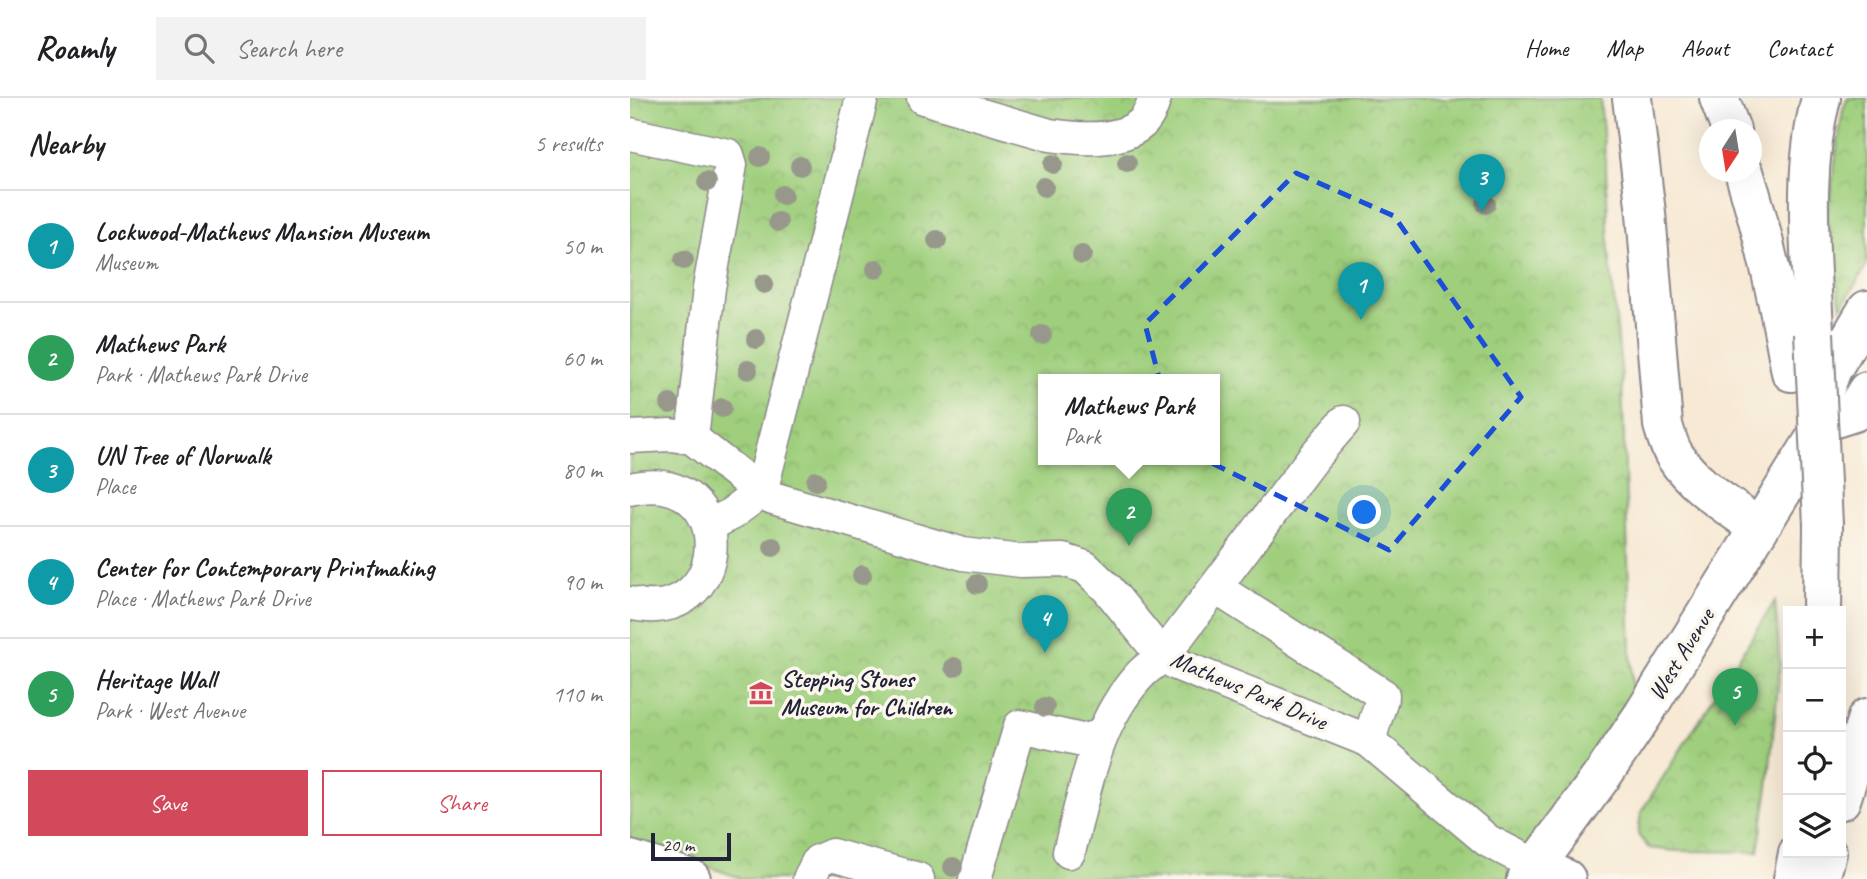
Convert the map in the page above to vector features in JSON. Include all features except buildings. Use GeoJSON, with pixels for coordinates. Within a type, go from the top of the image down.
{"type":"FeatureCollection","features":[{"type":"Feature","properties":{"kind":"main road"},"geometry":{"type":"LineString","coordinates":[[1632,98],[1646,213],[1663,425],[1673,453],[1687,472],[1711,494],[1759,528]]}},
{"type":"Feature","properties":{"kind":"main road"},"geometry":{"type":"LineString","coordinates":[[1719,98],[1727,119]]}},
{"type":"Feature","properties":{"kind":"main road"},"geometry":{"type":"LineString","coordinates":[[1816,606],[1814,333],[1809,173],[1814,125],[1821,98]]}},
{"type":"Feature","properties":{"kind":"main road"},"geometry":{"type":"LineString","coordinates":[[1747,182],[1763,232],[1780,306],[1817,536],[1822,606]]}},
{"type":"Feature","properties":{"kind":"main road"},"geometry":{"type":"LineString","coordinates":[[1867,310],[1832,369],[1822,396],[1826,421],[1854,412],[1867,391]]}},
{"type":"Feature","properties":{"kind":"main road","name":"West Avenue"},"geometry":{"type":"LineString","coordinates":[[1543,875],[1826,421]]}},
{"type":"Feature","properties":{"kind":"main road"},"geometry":{"type":"LineString","coordinates":[[1843,795],[1867,718]]}},
{"type":"Feature","properties":{"kind":"main road"},"geometry":{"type":"LineString","coordinates":[[1793,879],[1797,858]]}},
{"type":"Feature","properties":{"kind":"main road"},"geometry":{"type":"LineString","coordinates":[[1820,879],[1825,858]]}},
{"type":"Feature","properties":{"kind":"main road"},"geometry":{"type":"LineString","coordinates":[[630,860],[691,879]]}},
{"type":"Feature","properties":{"kind":"street"},"geometry":{"type":"LineString","coordinates":[[709,526],[761,492],[862,98]]}},
{"type":"Feature","properties":{"kind":"street"},"geometry":{"type":"LineString","coordinates":[[923,98],[1050,135],[1071,138],[1115,134],[1134,128],[1144,121],[1155,98]]}},
{"type":"Feature","properties":{"kind":"street"},"geometry":{"type":"LineString","coordinates":[[630,134],[728,155],[731,165],[709,288],[692,438],[671,435],[630,437]]}},
{"type":"Feature","properties":{"kind":"street"},"geometry":{"type":"LineString","coordinates":[[1069,852],[1100,736],[1117,705],[1140,675],[1164,655],[1312,458],[1344,422]]}},
{"type":"Feature","properties":{"kind":"street","name":"Mathews Park Drive"},"geometry":{"type":"LineString","coordinates":[[692,438],[761,492],[773,498],[963,554],[991,559],[1053,559],[1074,562],[1093,573],[1164,655],[1177,664],[1369,741],[1489,841],[1543,875]]}},
{"type":"Feature","properties":{"kind":"street"},"geometry":{"type":"LineString","coordinates":[[630,489],[648,485],[667,487],[685,495],[700,509],[709,526],[712,543],[711,559],[705,575],[694,589],[681,599],[648,607],[630,603]]}},
{"type":"Feature","properties":{"kind":"street"},"geometry":{"type":"LineString","coordinates":[[1216,588],[1383,695],[1369,741]]}},
{"type":"Feature","properties":{"kind":"street"},"geometry":{"type":"LineString","coordinates":[[975,879],[1020,726],[1082,740],[1100,736]]}},
{"type":"Feature","properties":{"kind":"street"},"geometry":{"type":"LineString","coordinates":[[811,874],[818,861],[832,855],[918,879]]}},
{"type":"Feature","properties":{"kind":"highlighted area"},"geometry":{"type":"Polygon","coordinates":[[[1296,173],[1394,216],[1521,397],[1389,550],[1177,446],[1145,324],[1296,173]]]}},
{"type":"Feature","properties":{"kind":"green space"},"geometry":{"type":"Polygon","coordinates":[[[630,98],[1600,98],[1609,250],[1622,379],[1633,712],[1510,879],[743,879],[630,839],[630,98]]]}},
{"type":"Feature","properties":{"kind":"green space"},"geometry":{"type":"Polygon","coordinates":[[[1848,98],[1867,98],[1867,265],[1841,308],[1827,216],[1843,109],[1848,98]]]}},
{"type":"Feature","properties":{"kind":"green space"},"geometry":{"type":"Polygon","coordinates":[[[1775,601],[1780,665],[1768,787],[1758,852],[1649,848],[1638,835],[1641,812],[1775,601]]]}},
{"type":"Feature","properties":{"kind":"place","name":"UN Tree of Norwalk"},"geometry":{"type":"Point","coordinates":[1482,212]}},
{"type":"Feature","properties":{"kind":"place","name":"Lockwood-Mathews Mansion Museum"},"geometry":{"type":"Point","coordinates":[1361,320]}},
{"type":"Feature","properties":{"kind":"place","name":"Mathews Park"},"geometry":{"type":"Point","coordinates":[1129,546]}},
{"type":"Feature","properties":{"kind":"place","name":"Center for Contemporary Printmaking"},"geometry":{"type":"Point","coordinates":[1045,653]}},
{"type":"Feature","properties":{"kind":"place","name":"Stepping Stones Museum for Children"},"geometry":{"type":"Point","coordinates":[761,693]}},
{"type":"Feature","properties":{"kind":"place","name":"Heritage Wall"},"geometry":{"type":"Point","coordinates":[1735,726]}}]}
